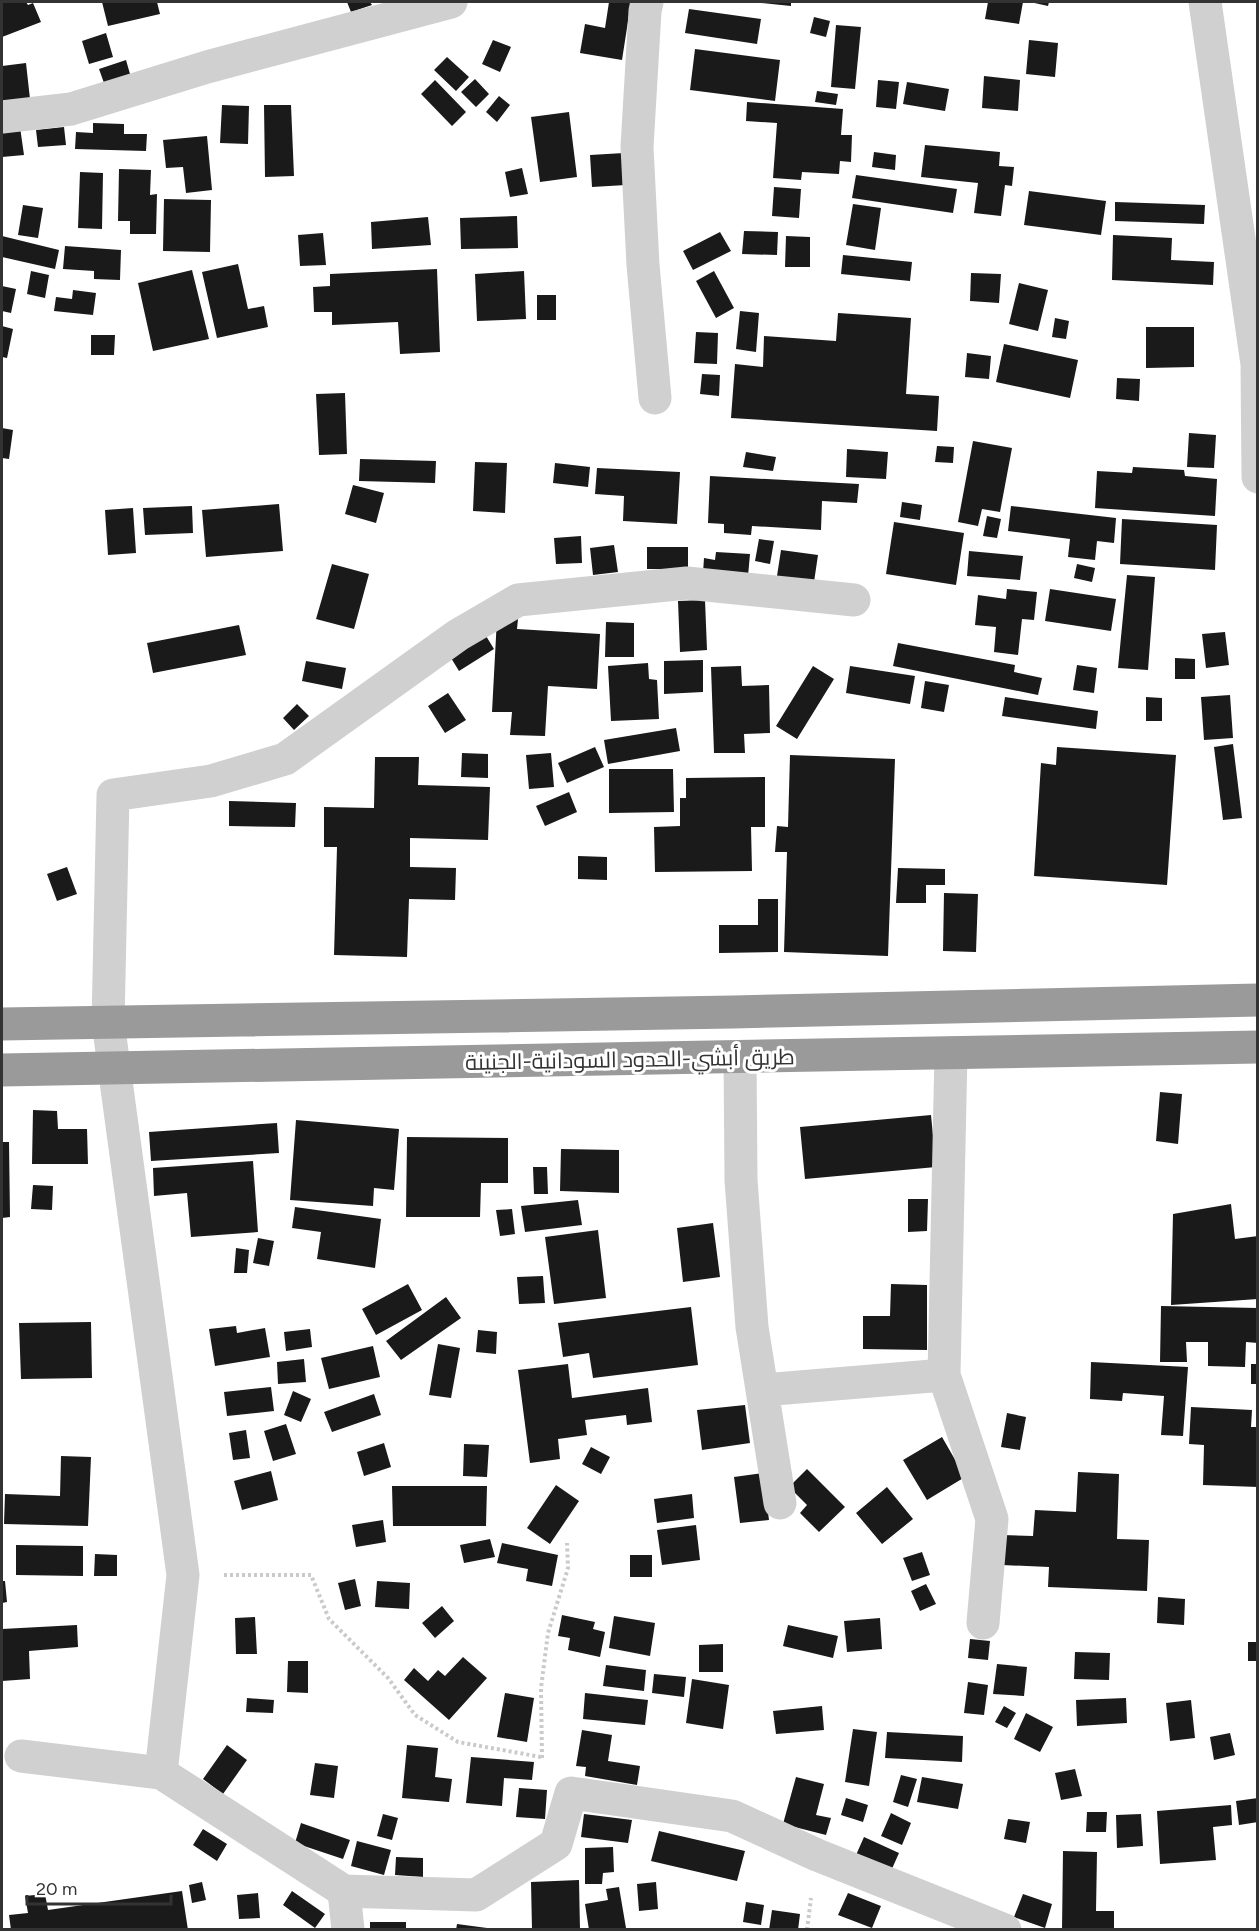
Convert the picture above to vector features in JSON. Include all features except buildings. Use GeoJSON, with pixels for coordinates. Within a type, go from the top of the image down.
{"type":"FeatureCollection","features":[{"type":"Feature","properties":{"kind":"highway"},"geometry":{"type":"LineString","coordinates":[[2,1024],[733,1012],[1257,1000]]}},
{"type":"Feature","properties":{"kind":"highway","name":"طريق أبشي-الحدود السودانية-الجنينة"},"geometry":{"type":"LineString","coordinates":[[2,1070],[1257,1047]]}},
{"type":"Feature","properties":{"kind":"street"},"geometry":{"type":"LineString","coordinates":[[2,117],[71,109],[207,67],[451,2]]}},
{"type":"Feature","properties":{"kind":"street"},"geometry":{"type":"LineString","coordinates":[[647,2],[638,147],[643,266],[655,398]]}},
{"type":"Feature","properties":{"kind":"street"},"geometry":{"type":"LineString","coordinates":[[1205,2],[1257,364],[1257,477]]}},
{"type":"Feature","properties":{"kind":"street"},"geometry":{"type":"LineString","coordinates":[[161,1773],[183,1575],[108,1022],[113,795],[211,781],[285,759],[458,635],[518,600],[687,583],[854,600]]}},
{"type":"Feature","properties":{"kind":"street"},"geometry":{"type":"LineString","coordinates":[[951,1053],[944,1375],[992,1519],[983,1623]]}},
{"type":"Feature","properties":{"kind":"street"},"geometry":{"type":"LineString","coordinates":[[740,1057],[741,1180],[752,1327],[780,1503]]}},
{"type":"Feature","properties":{"kind":"street"},"geometry":{"type":"LineString","coordinates":[[762,1390],[944,1375]]}},
{"type":"Feature","properties":{"kind":"street"},"geometry":{"type":"LineString","coordinates":[[21,1756],[161,1773],[344,1891],[476,1895],[556,1844],[571,1793],[732,1816],[817,1855],[1005,1929]]}},
{"type":"Feature","properties":{"kind":"street"},"geometry":{"type":"LineString","coordinates":[[344,1891],[348,1929]]}},
{"type":"Feature","properties":{"kind":"path"},"geometry":{"type":"LineString","coordinates":[[567,1543],[568,1568],[548,1633],[541,1688],[541,1757],[571,1793]]}},
{"type":"Feature","properties":{"kind":"path"},"geometry":{"type":"LineString","coordinates":[[183,1575],[311,1575],[329,1619],[388,1678],[415,1715],[458,1742],[541,1757]]}}]}
